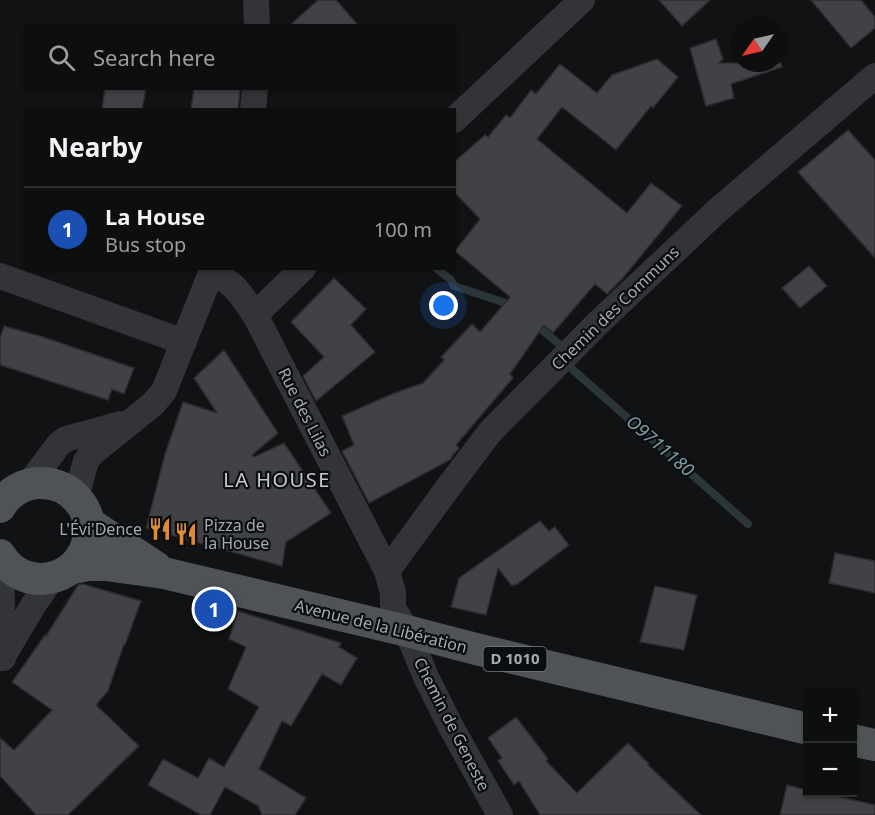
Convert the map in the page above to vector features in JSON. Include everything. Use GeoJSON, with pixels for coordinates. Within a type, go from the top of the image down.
{"type":"FeatureCollection","features":[{"type":"Feature","properties":{"kind":"main road","name":"Avenue de la Libération"},"geometry":{"type":"LineString","coordinates":[[29,484],[49,483],[59,486],[82,510],[164,573]]}},
{"type":"Feature","properties":{"kind":"main road"},"geometry":{"type":"LineString","coordinates":[[1,504],[10,494],[29,484]]}},
{"type":"Feature","properties":{"kind":"main road"},"geometry":{"type":"LineString","coordinates":[[62,573],[83,555],[89,540],[82,510]]}},
{"type":"Feature","properties":{"kind":"main road","name":"Avenue de la Libération"},"geometry":{"type":"LineString","coordinates":[[0,556],[8,566],[29,578],[40,579],[88,565],[164,573],[803,728]]}},
{"type":"Feature","properties":{"kind":"main road"},"geometry":{"type":"LineString","coordinates":[[857,741],[875,745]]}},
{"type":"Feature","properties":{"kind":"street"},"geometry":{"type":"LineString","coordinates":[[256,0],[257,24]]}},
{"type":"Feature","properties":{"kind":"street"},"geometry":{"type":"LineString","coordinates":[[456,118],[582,0]]}},
{"type":"Feature","properties":{"kind":"street","name":"Chemin des Communs"},"geometry":{"type":"LineString","coordinates":[[387,571],[490,432],[628,292],[718,210],[875,76]]}},
{"type":"Feature","properties":{"kind":"street"},"geometry":{"type":"LineString","coordinates":[[253,108],[255,90]]}},
{"type":"Feature","properties":{"kind":"street"},"geometry":{"type":"LineString","coordinates":[[255,315],[301,270]]}},
{"type":"Feature","properties":{"kind":"street"},"geometry":{"type":"LineString","coordinates":[[82,510],[86,461],[92,453],[153,404],[164,390],[212,271]]}},
{"type":"Feature","properties":{"kind":"street","name":"Rue des Lilas"},"geometry":{"type":"LineString","coordinates":[[212,271],[235,286],[255,315],[387,571],[393,593],[393,608],[407,631]]}},
{"type":"Feature","properties":{"kind":"street"},"geometry":{"type":"LineString","coordinates":[[0,276],[184,342]]}},
{"type":"Feature","properties":{"kind":"street"},"geometry":{"type":"LineString","coordinates":[[29,484],[59,444],[66,439],[133,421]]}},
{"type":"Feature","properties":{"kind":"street"},"geometry":{"type":"LineString","coordinates":[[0,556],[1,660]]}},
{"type":"Feature","properties":{"kind":"street"},"geometry":{"type":"LineString","coordinates":[[1,660],[34,604],[62,573]]}},
{"type":"Feature","properties":{"kind":"street","name":"Chemin de Geneste"},"geometry":{"type":"LineString","coordinates":[[407,631],[445,715],[500,815]]}},
{"type":"Feature","properties":{"kind":"building"},"geometry":{"type":"Polygon","coordinates":[[[318,0],[336,0],[357,24],[291,24],[318,0]]]}},
{"type":"Feature","properties":{"kind":"building"},"geometry":{"type":"Polygon","coordinates":[[[659,0],[710,0],[682,26],[659,0]]]}},
{"type":"Feature","properties":{"kind":"building"},"geometry":{"type":"Polygon","coordinates":[[[811,0],[861,0],[875,17],[875,28],[851,48],[811,0]]]}},
{"type":"Feature","properties":{"kind":"building"},"geometry":{"type":"Polygon","coordinates":[[[716,39],[723,59],[719,63],[731,63],[731,72],[767,72],[731,84],[734,98],[706,106],[690,48],[716,39]]]}},
{"type":"Feature","properties":{"kind":"building"},"geometry":{"type":"Polygon","coordinates":[[[657,59],[678,77],[653,108],[651,106],[616,150],[562,107],[537,139],[627,213],[651,183],[682,206],[607,294],[595,284],[553,333],[544,325],[510,374],[513,378],[456,445],[459,448],[450,460],[369,503],[342,451],[354,445],[342,416],[423,383],[444,360],[441,357],[472,324],[480,332],[510,297],[456,252],[480,219],[456,194],[456,160],[485,135],[488,137],[506,115],[510,118],[531,90],[536,94],[560,64],[597,93],[612,75],[657,59]]]}},
{"type":"Feature","properties":{"kind":"building"},"geometry":{"type":"Polygon","coordinates":[[[105,90],[146,90],[142,108],[102,108],[105,90]]]}},
{"type":"Feature","properties":{"kind":"building"},"geometry":{"type":"Polygon","coordinates":[[[194,90],[240,90],[238,108],[191,108],[194,90]]]}},
{"type":"Feature","properties":{"kind":"building"},"geometry":{"type":"Polygon","coordinates":[[[848,130],[875,160],[875,258],[798,172],[848,130]]]}},
{"type":"Feature","properties":{"kind":"building"},"geometry":{"type":"Polygon","coordinates":[[[809,266],[827,286],[800,308],[782,288],[809,266]]]}},
{"type":"Feature","properties":{"kind":"building"},"geometry":{"type":"Polygon","coordinates":[[[334,278],[366,309],[351,325],[375,352],[316,401],[303,376],[324,357],[291,322],[334,278]]]}},
{"type":"Feature","properties":{"kind":"building"},"geometry":{"type":"Polygon","coordinates":[[[4,326],[134,368],[124,394],[112,389],[108,400],[0,365],[0,338],[4,326]]]}},
{"type":"Feature","properties":{"kind":"building"},"geometry":{"type":"Polygon","coordinates":[[[224,350],[278,433],[252,455],[254,457],[284,443],[331,513],[286,542],[282,566],[146,528],[165,454],[183,402],[217,413],[194,378],[224,350]]]}},
{"type":"Feature","properties":{"kind":"building"},"geometry":{"type":"Polygon","coordinates":[[[540,521],[549,531],[555,527],[569,545],[516,585],[512,586],[498,568],[486,615],[451,607],[459,578],[540,521]]]}},
{"type":"Feature","properties":{"kind":"building"},"geometry":{"type":"Polygon","coordinates":[[[835,553],[875,561],[875,593],[829,583],[835,553]]]}},
{"type":"Feature","properties":{"kind":"building"},"geometry":{"type":"Polygon","coordinates":[[[83,584],[141,601],[108,691],[96,705],[139,746],[68,815],[36,815],[0,776],[0,738],[14,750],[52,710],[12,682],[46,636],[78,585],[83,584]]]}},
{"type":"Feature","properties":{"kind":"building"},"geometry":{"type":"Polygon","coordinates":[[[655,586],[697,595],[684,650],[640,642],[655,586]]]}},
{"type":"Feature","properties":{"kind":"building"},"geometry":{"type":"Polygon","coordinates":[[[238,611],[341,643],[339,647],[357,658],[341,685],[322,674],[291,726],[282,721],[259,769],[306,798],[295,815],[262,815],[258,806],[225,787],[210,815],[201,815],[148,785],[163,759],[198,778],[209,758],[224,767],[259,707],[228,689],[246,647],[229,639],[238,611]]]}},
{"type":"Feature","properties":{"kind":"building"},"geometry":{"type":"Polygon","coordinates":[[[516,717],[548,759],[546,761],[577,793],[628,743],[701,815],[540,815],[519,781],[514,785],[498,761],[502,758],[488,738],[516,717]]]}},
{"type":"Feature","properties":{"kind":"building"},"geometry":{"type":"Polygon","coordinates":[[[787,785],[803,789],[803,797],[841,797],[875,805],[875,815],[780,815],[787,785]]]}},
{"type":"Feature","properties":{"kind":"waterway","name":"O9711180"},"geometry":{"type":"LineString","coordinates":[[438,270],[451,280],[454,286],[515,306]]}},
{"type":"Feature","properties":{"kind":"waterway","name":"O9711180"},"geometry":{"type":"LineString","coordinates":[[535,324],[559,344]]}},
{"type":"Feature","properties":{"kind":"waterway","name":"O9711180"},"geometry":{"type":"LineString","coordinates":[[572,369],[748,524]]}},
{"type":"Feature","properties":{"kind":"place","name":"L'Évi'Dence"},"geometry":{"type":"Point","coordinates":[160,529]}},
{"type":"Feature","properties":{"kind":"place","name":"Pizza de la House"},"geometry":{"type":"Point","coordinates":[186,534]}},
{"type":"Feature","properties":{"kind":"place","name":"La House"},"geometry":{"type":"Point","coordinates":[214,609]}},
{"type":"Feature","properties":{"kind":"district","name":"LA HOUSE"},"geometry":{"type":"Point","coordinates":[277,480]}}]}
